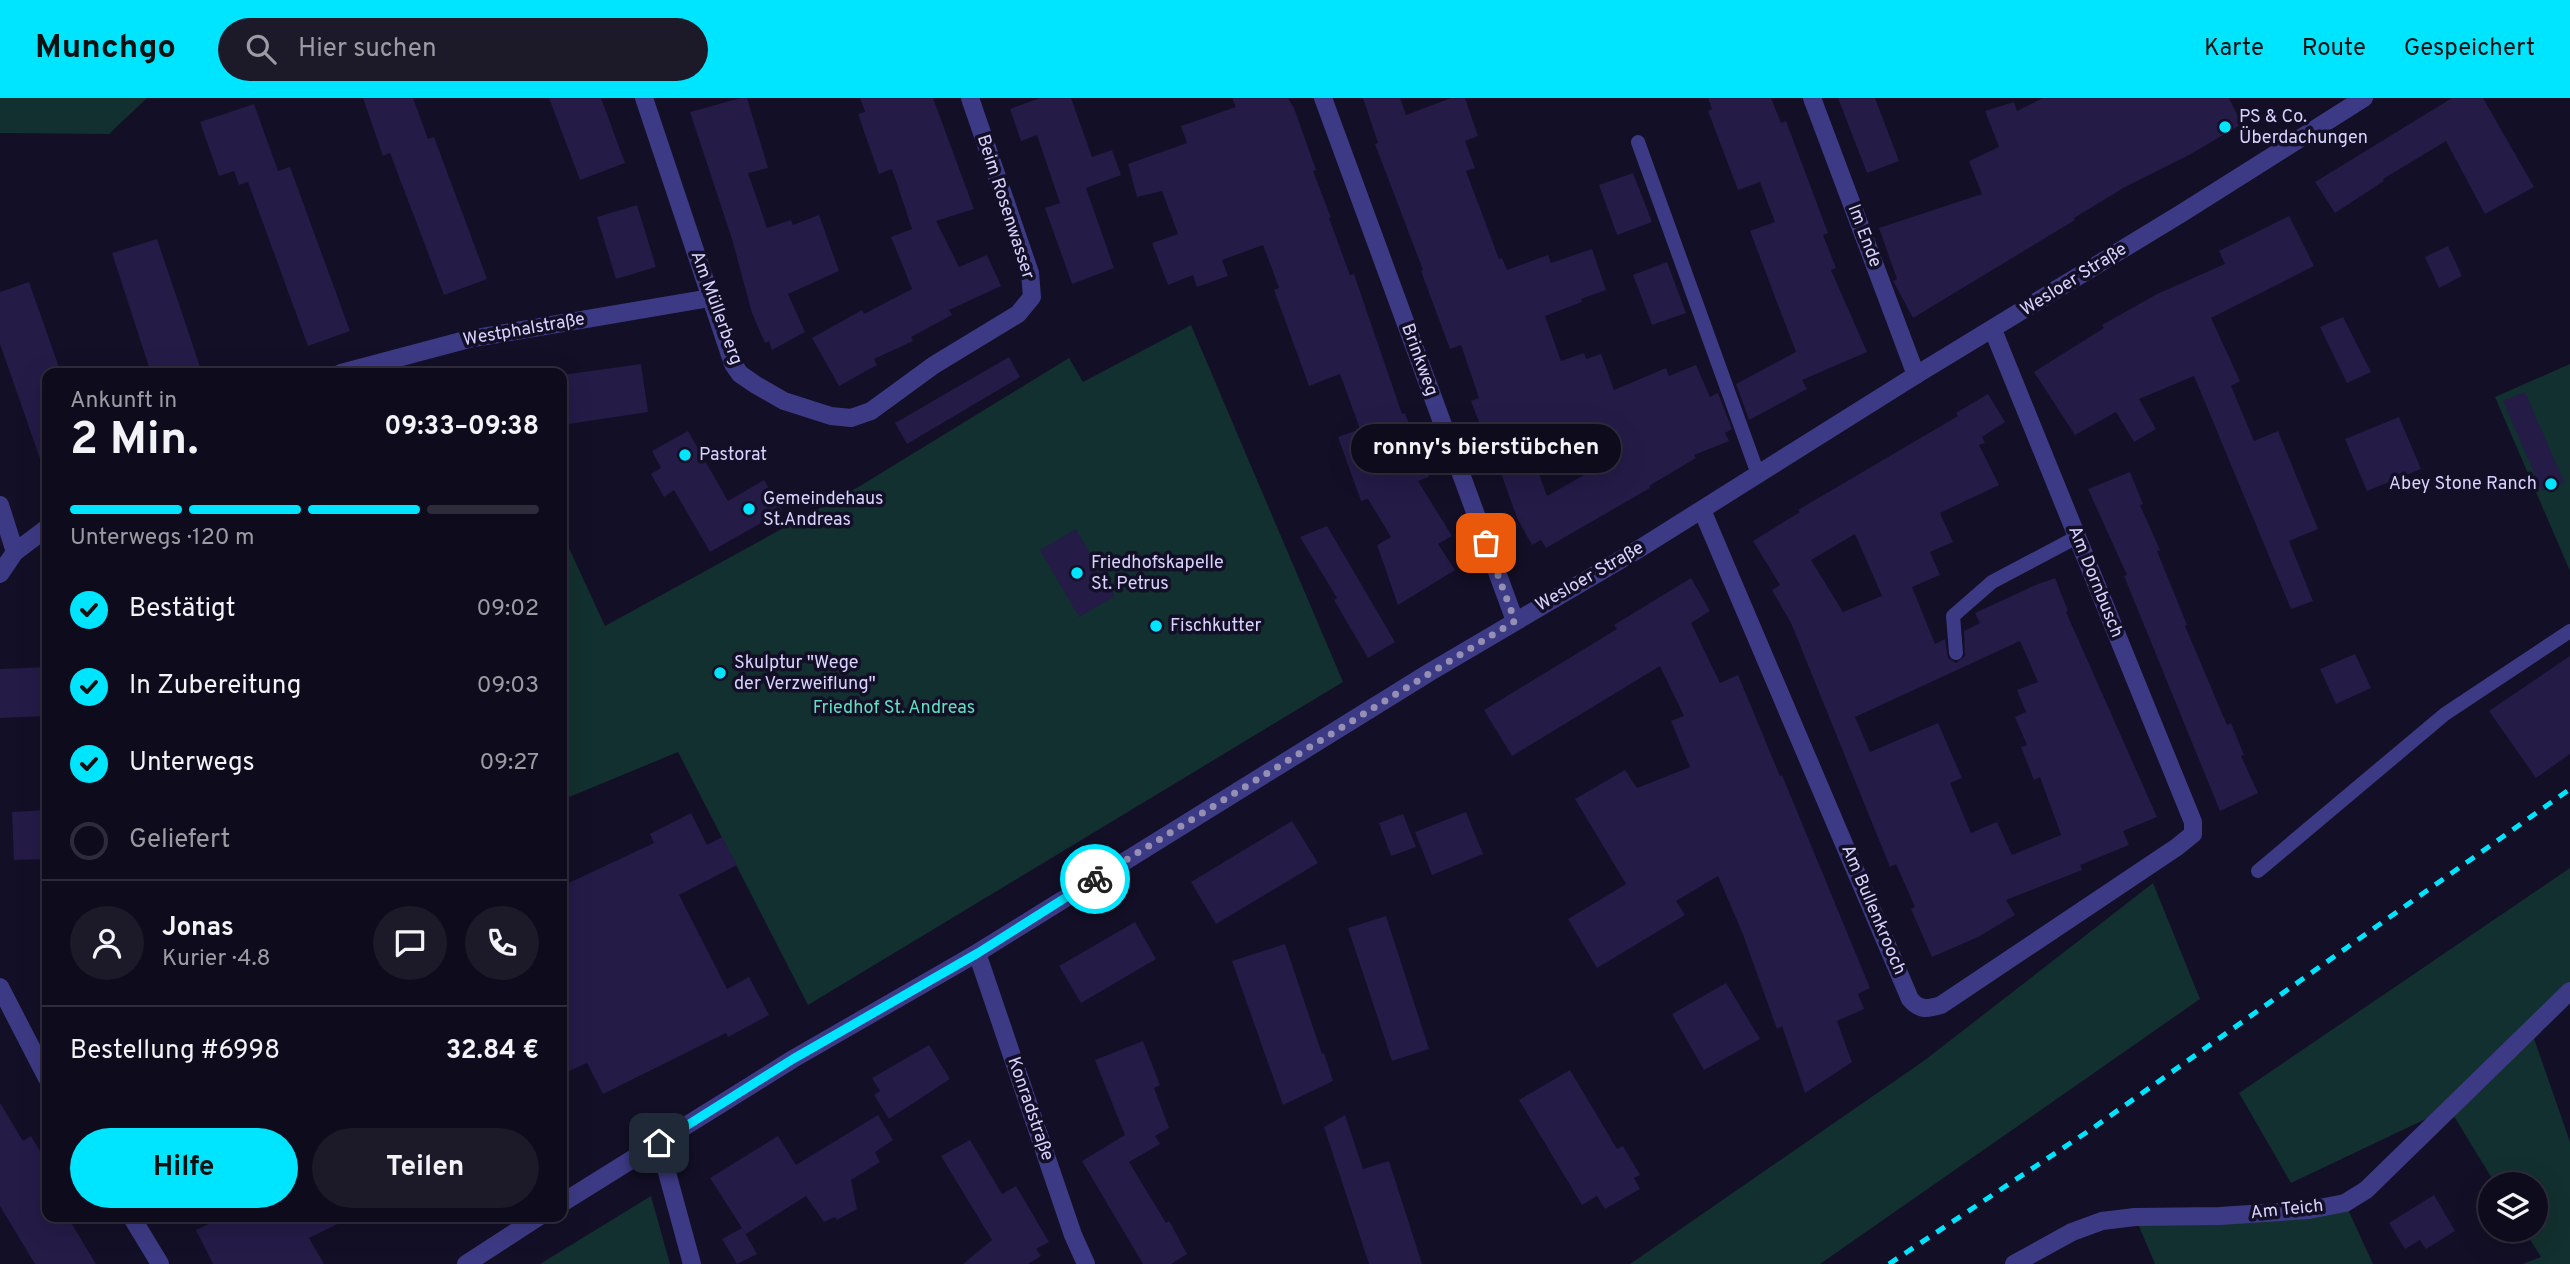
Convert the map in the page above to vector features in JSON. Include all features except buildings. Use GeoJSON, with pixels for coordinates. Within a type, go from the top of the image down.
{"type":"FeatureCollection","features":[{"type":"Feature","properties":{"kind":"street","name":"Am Müllerberg"},"geometry":{"type":"LineString","coordinates":[[644,98],[733,364],[740,374],[755,385],[784,401],[831,416],[851,418],[871,411],[934,365],[1018,314]]}},
{"type":"Feature","properties":{"kind":"street","name":"Beim Rosenwasser"},"geometry":{"type":"LineString","coordinates":[[970,98],[1030,273],[1032,297],[1018,314]]}},
{"type":"Feature","properties":{"kind":"street","name":"Brinkweg"},"geometry":{"type":"LineString","coordinates":[[1323,98],[1515,621]]}},
{"type":"Feature","properties":{"kind":"street","name":"Im Ende"},"geometry":{"type":"LineString","coordinates":[[1812,98],[1916,375]]}},
{"type":"Feature","properties":{"kind":"street","name":"Wesloer Straße"},"geometry":{"type":"LineString","coordinates":[[567,1200],[793,1059],[978,953],[1515,621],[1702,510],[2364,98]]}},
{"type":"Feature","properties":{"kind":"street","name":"Westphalstraße"},"geometry":{"type":"LineString","coordinates":[[360,368],[469,339],[710,298]]}},
{"type":"Feature","properties":{"kind":"street","name":"Am Dornbusch"},"geometry":{"type":"LineString","coordinates":[[1993,330],[2193,822],[2193,834]]}},
{"type":"Feature","properties":{"kind":"street"},"geometry":{"type":"LineString","coordinates":[[0,505],[15,552]]}},
{"type":"Feature","properties":{"kind":"street","name":"Am Bullenkrooch"},"geometry":{"type":"LineString","coordinates":[[1702,510],[1910,999],[1916,1006],[1926,1009],[1941,1005],[2193,834]]}},
{"type":"Feature","properties":{"kind":"street"},"geometry":{"type":"LineString","coordinates":[[0,574],[15,552],[42,532]]}},
{"type":"Feature","properties":{"kind":"street","name":"Konradstraße"},"geometry":{"type":"LineString","coordinates":[[978,953],[1073,1235],[1086,1264]]}},
{"type":"Feature","properties":{"kind":"street"},"geometry":{"type":"LineString","coordinates":[[0,987],[42,1068]]}},
{"type":"Feature","properties":{"kind":"street","name":"Am Teich"},"geometry":{"type":"LineString","coordinates":[[2014,1264],[2072,1233],[2102,1221],[2135,1217],[2220,1216],[2309,1210],[2345,1203],[2366,1190],[2570,990]]}},
{"type":"Feature","properties":{"kind":"street"},"geometry":{"type":"LineString","coordinates":[[659,1143],[692,1264]]}},
{"type":"Feature","properties":{"kind":"street"},"geometry":{"type":"LineString","coordinates":[[135,1222],[160,1264]]}},
{"type":"Feature","properties":{"kind":"street"},"geometry":{"type":"LineString","coordinates":[[466,1264],[531,1222]]}},
{"type":"Feature","properties":{"kind":"lane"},"geometry":{"type":"LineString","coordinates":[[1639,142],[1758,474]]}},
{"type":"Feature","properties":{"kind":"lane"},"geometry":{"type":"LineString","coordinates":[[1956,653],[1953,617],[1992,582],[2077,537]]}},
{"type":"Feature","properties":{"kind":"lane"},"geometry":{"type":"LineString","coordinates":[[2258,871],[2445,714],[2570,631]]}},
{"type":"Feature","properties":{"kind":"green space"},"geometry":{"type":"Polygon","coordinates":[[[0,98],[147,98],[109,134],[0,133],[0,98]]]}},
{"type":"Feature","properties":{"kind":"green space","name":"Friedhof St. Andreas"},"geometry":{"type":"Polygon","coordinates":[[[1191,325],[1343,682],[808,1005],[678,752],[567,798],[567,544],[605,626],[860,486],[1069,358],[1083,382],[1191,325]]]}},
{"type":"Feature","properties":{"kind":"green space","name":"Abey Stone Ranch"},"geometry":{"type":"Polygon","coordinates":[[[2570,364],[2570,571],[2495,397],[2570,364]]]}},
{"type":"Feature","properties":{"kind":"green space"},"geometry":{"type":"Polygon","coordinates":[[[2570,868],[2570,991],[2531,1030],[2570,1142],[2570,1264],[2522,1264],[2541,1257],[2532,1242],[2548,1242],[2548,1172],[2488,1172],[2449,1108],[2291,1183],[2239,1093],[2570,868]]]}},
{"type":"Feature","properties":{"kind":"green space"},"geometry":{"type":"Polygon","coordinates":[[[2153,883],[2200,999],[1820,1264],[1630,1264],[1925,1060],[2153,883]]]}},
{"type":"Feature","properties":{"kind":"green space"},"geometry":{"type":"Polygon","coordinates":[[[651,1196],[670,1264],[540,1264],[651,1196]]]}},
{"type":"Feature","properties":{"kind":"green space"},"geometry":{"type":"Polygon","coordinates":[[[2345,1203],[2373,1264],[2155,1264],[2135,1217],[2345,1203]]]}},
{"type":"Feature","properties":{"kind":"railway"},"geometry":{"type":"LineString","coordinates":[[1889,1264],[2093,1128],[2570,789]]}},
{"type":"Feature","properties":{"kind":"way so far"},"geometry":{"type":"LineString","coordinates":[[1095,879],[1515,621],[1486,543]]}},
{"type":"Feature","properties":{"kind":"place","name":"PS & Co. Überdachungen"},"geometry":{"type":"Point","coordinates":[2225,127]}},
{"type":"Feature","properties":{"kind":"place","name":"Pastorat"},"geometry":{"type":"Point","coordinates":[685,455]}},
{"type":"Feature","properties":{"kind":"place","name":"Abey Stone Ranch"},"geometry":{"type":"Point","coordinates":[2551,484]}},
{"type":"Feature","properties":{"kind":"place","name":"Gemeindehaus St.Andreas"},"geometry":{"type":"Point","coordinates":[749,509]}},
{"type":"Feature","properties":{"kind":"place","name":"ronny's bierstübchen"},"geometry":{"type":"Point","coordinates":[1486,543]}},
{"type":"Feature","properties":{"kind":"place","name":"Friedhofskapelle St. Petrus"},"geometry":{"type":"Point","coordinates":[1077,573]}},
{"type":"Feature","properties":{"kind":"place","name":"Fischkutter"},"geometry":{"type":"Point","coordinates":[1156,626]}},
{"type":"Feature","properties":{"kind":"place","name":"Skulptur \"Wege der Verzweiflung\""},"geometry":{"type":"Point","coordinates":[720,673]}},
{"type":"Feature","properties":{"kind":"route"},"geometry":{"type":"LineString","coordinates":[[659,1143],[793,1059],[978,953],[1095,879]]}}]}
